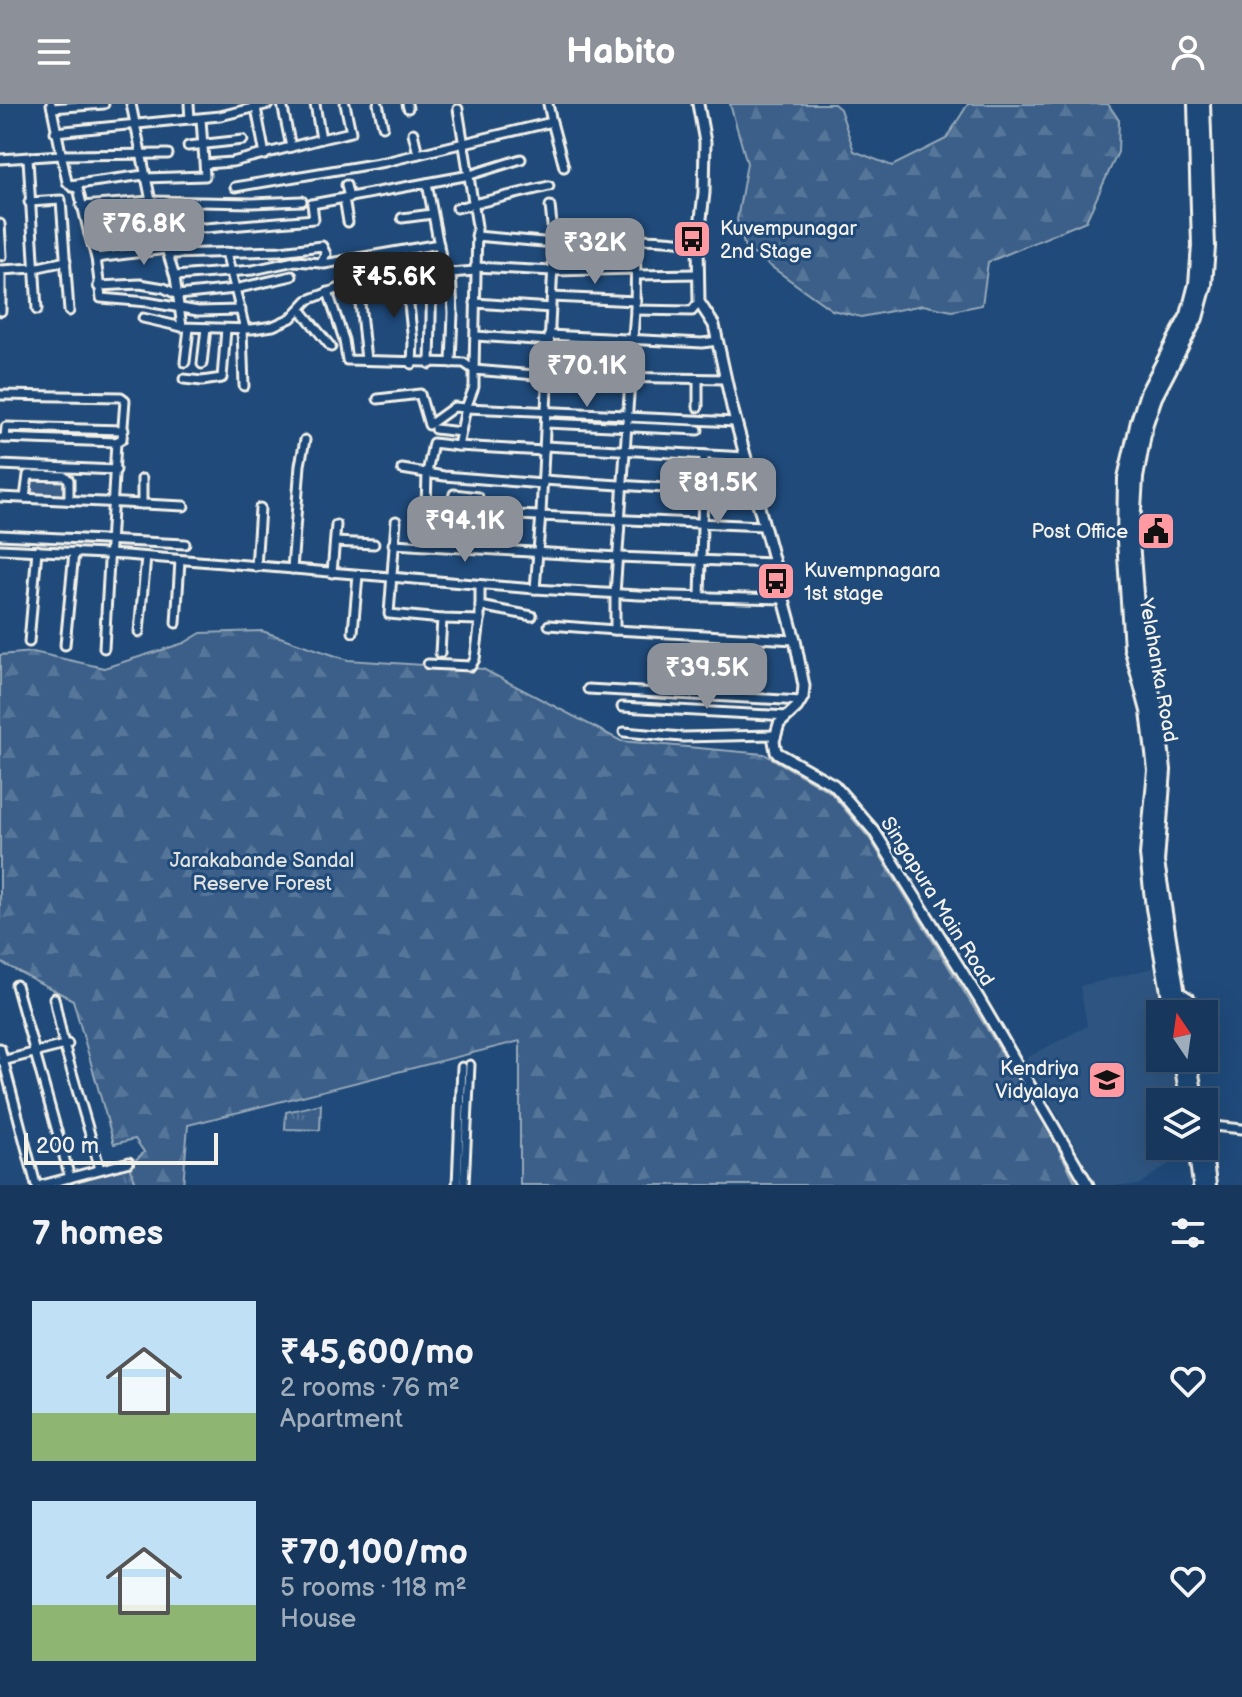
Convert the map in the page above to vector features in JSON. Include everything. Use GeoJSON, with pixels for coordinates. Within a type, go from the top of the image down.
{"type":"FeatureCollection","features":[{"type":"Feature","properties":{"kind":"main road","name":"Yelahanka Road"},"geometry":{"type":"LineString","coordinates":[[1169,1000],[1147,855],[1155,770],[1148,711],[1131,648],[1124,541],[1125,478],[1147,393],[1188,315],[1196,284],[1199,246],[1195,104]]}},
{"type":"Feature","properties":{"kind":"main road","name":"Yelahanka Road"},"geometry":{"type":"LineString","coordinates":[[1179,1000],[1157,862],[1164,770],[1157,709],[1140,646],[1132,541],[1136,478],[1146,423],[1155,397],[1196,318],[1205,285],[1208,247],[1203,104]]}},
{"type":"Feature","properties":{"kind":"main road"},"geometry":{"type":"LineString","coordinates":[[1197,1160],[1200,1185]]}},
{"type":"Feature","properties":{"kind":"main road"},"geometry":{"type":"LineString","coordinates":[[1206,1160],[1209,1185]]}},
{"type":"Feature","properties":{"kind":"street"},"geometry":{"type":"LineString","coordinates":[[68,185],[52,106],[104,104]]}},
{"type":"Feature","properties":{"kind":"street"},"geometry":{"type":"LineString","coordinates":[[131,104],[151,201],[175,276],[185,328],[185,362]]}},
{"type":"Feature","properties":{"kind":"street"},"geometry":{"type":"LineString","coordinates":[[189,104],[190,119]]}},
{"type":"Feature","properties":{"kind":"street"},"geometry":{"type":"LineString","coordinates":[[55,132],[201,119],[269,104]]}},
{"type":"Feature","properties":{"kind":"street"},"geometry":{"type":"LineString","coordinates":[[282,104],[291,147]]}},
{"type":"Feature","properties":{"kind":"street"},"geometry":{"type":"LineString","coordinates":[[315,104],[321,139]]}},
{"type":"Feature","properties":{"kind":"street"},"geometry":{"type":"LineString","coordinates":[[205,164],[265,155],[351,132],[345,104]]}},
{"type":"Feature","properties":{"kind":"street"},"geometry":{"type":"LineString","coordinates":[[378,104],[383,126]]}},
{"type":"Feature","properties":{"kind":"street"},"geometry":{"type":"LineString","coordinates":[[548,104],[564,167]]}},
{"type":"Feature","properties":{"kind":"street"},"geometry":{"type":"LineString","coordinates":[[624,732],[682,737],[776,735],[779,724],[801,701],[804,686],[714,325],[699,302],[698,244],[704,193],[705,142],[698,104]]}},
{"type":"Feature","properties":{"kind":"street"},"geometry":{"type":"LineString","coordinates":[[256,108],[265,155]]}},
{"type":"Feature","properties":{"kind":"street"},"geometry":{"type":"LineString","coordinates":[[458,109],[470,175],[476,236],[474,387],[458,446]]}},
{"type":"Feature","properties":{"kind":"street"},"geometry":{"type":"LineString","coordinates":[[68,185],[145,177],[205,176],[201,119]]}},
{"type":"Feature","properties":{"kind":"street"},"geometry":{"type":"LineString","coordinates":[[235,187],[385,162],[552,122]]}},
{"type":"Feature","properties":{"kind":"street"},"geometry":{"type":"LineString","coordinates":[[413,133],[418,154]]}},
{"type":"Feature","properties":{"kind":"street"},"geometry":{"type":"LineString","coordinates":[[188,146],[243,140]]}},
{"type":"Feature","properties":{"kind":"street"},"geometry":{"type":"LineString","coordinates":[[0,159],[168,154]]}},
{"type":"Feature","properties":{"kind":"street"},"geometry":{"type":"LineString","coordinates":[[28,158],[37,310]]}},
{"type":"Feature","properties":{"kind":"street"},"geometry":{"type":"LineString","coordinates":[[89,234],[157,224],[206,228],[314,219],[312,204],[470,175],[521,159]]}},
{"type":"Feature","properties":{"kind":"street"},"geometry":{"type":"LineString","coordinates":[[427,183],[448,272],[453,313],[451,363]]}},
{"type":"Feature","properties":{"kind":"street"},"geometry":{"type":"LineString","coordinates":[[68,185],[78,188],[96,258],[101,298],[181,309],[241,310]]}},
{"type":"Feature","properties":{"kind":"street"},"geometry":{"type":"LineString","coordinates":[[346,185],[348,222]]}},
{"type":"Feature","properties":{"kind":"street"},"geometry":{"type":"LineString","coordinates":[[457,208],[549,186]]}},
{"type":"Feature","properties":{"kind":"street"},"geometry":{"type":"LineString","coordinates":[[29,202],[61,200],[69,311]]}},
{"type":"Feature","properties":{"kind":"street"},"geometry":{"type":"LineString","coordinates":[[81,206],[151,201],[302,201]]}},
{"type":"Feature","properties":{"kind":"street"},"geometry":{"type":"LineString","coordinates":[[535,589],[552,297],[554,243],[550,206]]}},
{"type":"Feature","properties":{"kind":"street"},"geometry":{"type":"LineString","coordinates":[[402,218],[432,214]]}},
{"type":"Feature","properties":{"kind":"street"},"geometry":{"type":"LineString","coordinates":[[0,224],[2,256]]}},
{"type":"Feature","properties":{"kind":"street"},"geometry":{"type":"LineString","coordinates":[[476,236],[554,243],[636,239],[698,244]]}},
{"type":"Feature","properties":{"kind":"street"},"geometry":{"type":"LineString","coordinates":[[615,630],[636,305],[636,239]]}},
{"type":"Feature","properties":{"kind":"street"},"geometry":{"type":"LineString","coordinates":[[324,264],[439,244]]}},
{"type":"Feature","properties":{"kind":"street"},"geometry":{"type":"LineString","coordinates":[[96,258],[167,251],[226,252],[322,246],[326,254],[321,263],[295,261],[175,276]]}},
{"type":"Feature","properties":{"kind":"street"},"geometry":{"type":"LineString","coordinates":[[226,252],[244,329],[244,386]]}},
{"type":"Feature","properties":{"kind":"street"},"geometry":{"type":"LineString","coordinates":[[1,311],[1,270],[34,268],[66,261]]}},
{"type":"Feature","properties":{"kind":"street"},"geometry":{"type":"LineString","coordinates":[[143,318],[185,328],[273,326],[291,318],[308,300],[328,292],[406,276],[475,269],[698,274]]}},
{"type":"Feature","properties":{"kind":"street"},"geometry":{"type":"LineString","coordinates":[[430,364],[432,273]]}},
{"type":"Feature","properties":{"kind":"street"},"geometry":{"type":"LineString","coordinates":[[98,286],[140,284],[164,288],[178,295],[235,289],[292,276]]}},
{"type":"Feature","properties":{"kind":"street"},"geometry":{"type":"LineString","coordinates":[[406,276],[413,342],[412,364]]}},
{"type":"Feature","properties":{"kind":"street"},"geometry":{"type":"LineString","coordinates":[[358,284],[366,360]]}},
{"type":"Feature","properties":{"kind":"street"},"geometry":{"type":"LineString","coordinates":[[328,292],[344,340],[347,360],[464,363],[474,370],[547,376],[726,379]]}},
{"type":"Feature","properties":{"kind":"street"},"geometry":{"type":"LineString","coordinates":[[552,297],[692,311],[699,302]]}},
{"type":"Feature","properties":{"kind":"street"},"geometry":{"type":"LineString","coordinates":[[475,303],[551,308]]}},
{"type":"Feature","properties":{"kind":"street"},"geometry":{"type":"LineString","coordinates":[[300,309],[331,347]]}},
{"type":"Feature","properties":{"kind":"street"},"geometry":{"type":"LineString","coordinates":[[202,364],[206,328]]}},
{"type":"Feature","properties":{"kind":"street"},"geometry":{"type":"LineString","coordinates":[[184,379],[210,381],[222,378],[226,329]]}},
{"type":"Feature","properties":{"kind":"street"},"geometry":{"type":"LineString","coordinates":[[476,336],[718,341]]}},
{"type":"Feature","properties":{"kind":"street"},"geometry":{"type":"LineString","coordinates":[[698,379],[698,407]]}},
{"type":"Feature","properties":{"kind":"street"},"geometry":{"type":"LineString","coordinates":[[378,399],[422,394],[429,425],[454,407],[736,422]]}},
{"type":"Feature","properties":{"kind":"street"},"geometry":{"type":"LineString","coordinates":[[0,395],[121,397],[127,405],[124,430],[122,439],[116,442],[2,438],[6,427],[124,430]]}},
{"type":"Feature","properties":{"kind":"street"},"geometry":{"type":"LineString","coordinates":[[546,423],[698,430]]}},
{"type":"Feature","properties":{"kind":"street"},"geometry":{"type":"LineString","coordinates":[[435,429],[461,432]]}},
{"type":"Feature","properties":{"kind":"street"},"geometry":{"type":"LineString","coordinates":[[292,569],[300,465],[305,440]]}},
{"type":"Feature","properties":{"kind":"street"},"geometry":{"type":"LineString","coordinates":[[104,648],[116,442]]}},
{"type":"Feature","properties":{"kind":"street"},"geometry":{"type":"LineString","coordinates":[[746,457],[433,443],[427,473],[426,509],[449,513],[454,494],[478,497],[477,512],[764,526]]}},
{"type":"Feature","properties":{"kind":"street"},"geometry":{"type":"LineString","coordinates":[[700,597],[704,455]]}},
{"type":"Feature","properties":{"kind":"street"},"geometry":{"type":"LineString","coordinates":[[0,465],[116,470]]}},
{"type":"Feature","properties":{"kind":"street"},"geometry":{"type":"LineString","coordinates":[[402,469],[543,482],[756,494]]}},
{"type":"Feature","properties":{"kind":"street"},"geometry":{"type":"LineString","coordinates":[[25,498],[28,475],[65,476],[69,480],[69,500]]}},
{"type":"Feature","properties":{"kind":"street"},"geometry":{"type":"LineString","coordinates":[[142,479],[142,504]]}},
{"type":"Feature","properties":{"kind":"street"},"geometry":{"type":"LineString","coordinates":[[0,497],[184,506]]}},
{"type":"Feature","properties":{"kind":"street"},"geometry":{"type":"LineString","coordinates":[[256,567],[260,508]]}},
{"type":"Feature","properties":{"kind":"street"},"geometry":{"type":"LineString","coordinates":[[396,521],[389,614],[480,620]]}},
{"type":"Feature","properties":{"kind":"street"},"geometry":{"type":"LineString","coordinates":[[332,573],[336,525]]}},
{"type":"Feature","properties":{"kind":"street"},"geometry":{"type":"LineString","coordinates":[[0,535],[185,544]]}},
{"type":"Feature","properties":{"kind":"street"},"geometry":{"type":"LineString","coordinates":[[335,542],[374,544]]}},
{"type":"Feature","properties":{"kind":"street"},"geometry":{"type":"LineString","coordinates":[[393,544],[774,563]]}},
{"type":"Feature","properties":{"kind":"street"},"geometry":{"type":"LineString","coordinates":[[0,549],[110,554],[535,589],[784,599]]}},
{"type":"Feature","properties":{"kind":"street"},"geometry":{"type":"LineString","coordinates":[[29,642],[37,550]]}},
{"type":"Feature","properties":{"kind":"street"},"geometry":{"type":"LineString","coordinates":[[65,645],[74,552]]}},
{"type":"Feature","properties":{"kind":"street"},"geometry":{"type":"LineString","coordinates":[[139,632],[146,557]]}},
{"type":"Feature","properties":{"kind":"street"},"geometry":{"type":"LineString","coordinates":[[176,623],[180,561]]}},
{"type":"Feature","properties":{"kind":"street"},"geometry":{"type":"LineString","coordinates":[[353,632],[358,575]]}},
{"type":"Feature","properties":{"kind":"street"},"geometry":{"type":"LineString","coordinates":[[428,664],[471,666],[475,659],[480,620],[480,585]]}},
{"type":"Feature","properties":{"kind":"street"},"geometry":{"type":"LineString","coordinates":[[480,606],[532,616]]}},
{"type":"Feature","properties":{"kind":"street"},"geometry":{"type":"LineString","coordinates":[[440,653],[442,619]]}},
{"type":"Feature","properties":{"kind":"street"},"geometry":{"type":"LineString","coordinates":[[549,625],[795,640]]}},
{"type":"Feature","properties":{"kind":"street"},"geometry":{"type":"LineString","coordinates":[[588,689],[801,701]]}},
{"type":"Feature","properties":{"kind":"street"},"geometry":{"type":"LineString","coordinates":[[622,707],[788,716]]}},
{"type":"Feature","properties":{"kind":"street","name":"Singapura Main Road"},"geometry":{"type":"LineString","coordinates":[[776,735],[776,752],[834,785],[874,831],[979,999],[1088,1185]]}},
{"type":"Feature","properties":{"kind":"street"},"geometry":{"type":"LineString","coordinates":[[16,985],[70,1178]]}},
{"type":"Feature","properties":{"kind":"street"},"geometry":{"type":"LineString","coordinates":[[1177,990],[1191,1000]]}},
{"type":"Feature","properties":{"kind":"street"},"geometry":{"type":"LineString","coordinates":[[54,998],[100,1169]]}},
{"type":"Feature","properties":{"kind":"street"},"geometry":{"type":"LineString","coordinates":[[2,1062],[66,1045]]}},
{"type":"Feature","properties":{"kind":"street"},"geometry":{"type":"LineString","coordinates":[[0,1048],[39,1185],[129,1162]]}},
{"type":"Feature","properties":{"kind":"street"},"geometry":{"type":"LineString","coordinates":[[457,1185],[466,1066],[464,1185]]}},
{"type":"Feature","properties":{"kind":"street"},"geometry":{"type":"LineString","coordinates":[[1218,1126],[1242,1129]]}},
{"type":"Feature","properties":{"kind":"shaded area","name":"Kendriya Vidyalaya"},"geometry":{"type":"Polygon","coordinates":[[[1153,968],[1161,1000],[1146,1000],[1146,1072],[1174,1072],[1177,1088],[1146,1088],[1146,1160],[1175,1160],[1138,1185],[1097,1185],[1026,1058],[1087,1026],[1080,986],[1153,968]]]}},
{"type":"Feature","properties":{"kind":"green space"},"geometry":{"type":"Polygon","coordinates":[[[730,104],[834,104],[840,109],[854,151],[892,166],[946,139],[968,104],[1108,104],[1119,120],[1118,152],[1086,221],[988,262],[982,305],[952,311],[923,305],[861,317],[832,310],[745,248],[737,220],[747,163],[730,104]]]}},
{"type":"Feature","properties":{"kind":"green space"},"geometry":{"type":"Polygon","coordinates":[[[32,479],[63,480],[63,497],[32,496],[32,479]]]}},
{"type":"Feature","properties":{"kind":"green space","name":"Jarakabande Sandal Reserve Forest"},"geometry":{"type":"Polygon","coordinates":[[[262,631],[348,660],[483,669],[621,741],[764,754],[830,792],[870,839],[1047,1126],[1077,1185],[520,1185],[520,1041],[188,1125],[183,1185],[137,1185],[129,1166],[144,1152],[135,1139],[114,1144],[73,1000],[0,962],[0,655],[33,652],[104,668],[184,643],[201,633],[262,631]]]}},
{"type":"Feature","properties":{"kind":"green space"},"geometry":{"type":"Polygon","coordinates":[[[321,1104],[320,1130],[285,1129],[286,1112],[321,1104]]]}},
{"type":"Feature","properties":{"kind":"green space"},"geometry":{"type":"Polygon","coordinates":[[[129,1166],[137,1185],[60,1185],[129,1166]]]}},
{"type":"Feature","properties":{"kind":"place","name":"Kuvempunagar 2nd Stage"},"geometry":{"type":"Point","coordinates":[692,239]}},
{"type":"Feature","properties":{"kind":"place","name":"Post Office"},"geometry":{"type":"Point","coordinates":[1156,531]}},
{"type":"Feature","properties":{"kind":"place","name":"Kuvempnagara 1st stage"},"geometry":{"type":"Point","coordinates":[776,581]}},
{"type":"Feature","properties":{"kind":"place","name":"Kendriya Vidyalaya"},"geometry":{"type":"Point","coordinates":[1107,1080]}}]}
